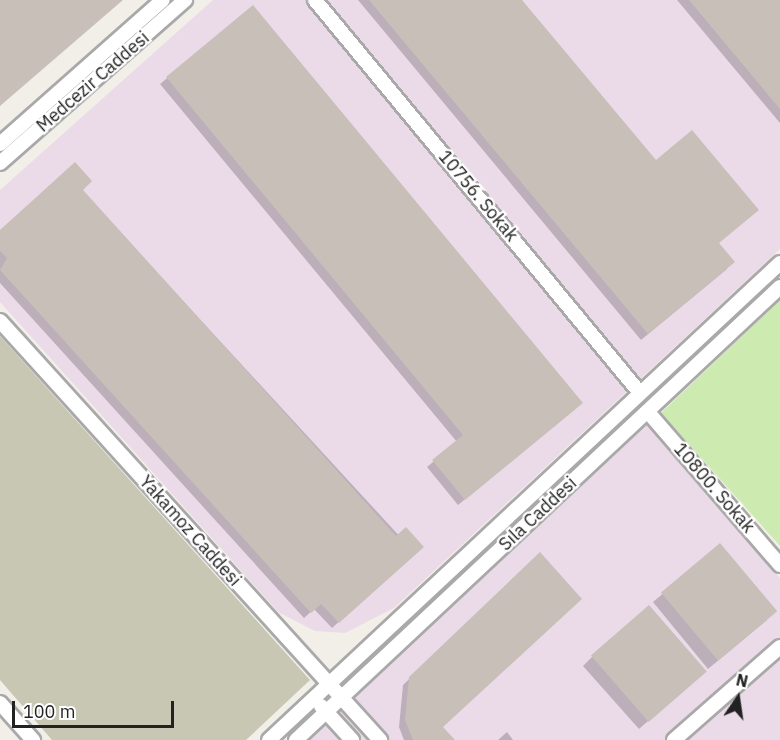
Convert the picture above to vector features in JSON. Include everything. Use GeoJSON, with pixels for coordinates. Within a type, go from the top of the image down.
{"type":"FeatureCollection","features":[{"type":"Feature","properties":{"kind":"street","name":"Medcezir Caddesi"},"geometry":{"type":"LineString","coordinates":[[0,144],[163,0]]}},
{"type":"Feature","properties":{"kind":"street","name":"Medcezir Caddesi"},"geometry":{"type":"LineString","coordinates":[[0,163],[185,0]]}},
{"type":"Feature","properties":{"kind":"street","name":"10756. Sokak"},"geometry":{"type":"LineString","coordinates":[[315,0],[640,393]]}},
{"type":"Feature","properties":{"kind":"street"},"geometry":{"type":"LineString","coordinates":[[269,740],[780,263]]}},
{"type":"Feature","properties":{"kind":"street","name":"Sıla Caddesi"},"geometry":{"type":"LineString","coordinates":[[296,740],[780,287]]}},
{"type":"Feature","properties":{"kind":"street","name":"Yakamoz Caddesi"},"geometry":{"type":"LineString","coordinates":[[0,321],[380,740]]}},
{"type":"Feature","properties":{"kind":"street","name":"10800. Sokak"},"geometry":{"type":"LineString","coordinates":[[648,412],[780,565]]}},
{"type":"Feature","properties":{"kind":"street"},"geometry":{"type":"LineString","coordinates":[[674,740],[780,647]]}},
{"type":"Feature","properties":{"kind":"street"},"geometry":{"type":"LineString","coordinates":[[314,697],[352,740]]}},
{"type":"Feature","properties":{"kind":"street"},"geometry":{"type":"LineString","coordinates":[[0,703],[33,740]]}},
{"type":"Feature","properties":{"kind":"shaded area"},"geometry":{"type":"Polygon","coordinates":[[[213,0],[780,0],[780,249],[394,608],[345,633],[315,631],[278,612],[0,302],[0,190],[213,0]]]}},
{"type":"Feature","properties":{"kind":"shaded area"},"geometry":{"type":"Polygon","coordinates":[[[0,336],[310,680],[246,740],[52,740],[0,680],[0,336]]]}},
{"type":"Feature","properties":{"kind":"shaded area"},"geometry":{"type":"Polygon","coordinates":[[[646,424],[780,578],[780,740],[309,740],[646,424]]]}},
{"type":"Feature","properties":{"kind":"green space"},"geometry":{"type":"Polygon","coordinates":[[[780,300],[780,546],[661,413],[780,300]]]}},
{"type":"Feature","properties":{"kind":"building"},"geometry":{"type":"Polygon","coordinates":[[[0,0],[123,0],[0,106],[0,0]]]}},
{"type":"Feature","properties":{"kind":"building"},"geometry":{"type":"Polygon","coordinates":[[[369,0],[522,0],[656,160],[692,130],[759,210],[719,243],[735,262],[648,334],[369,0]]]}},
{"type":"Feature","properties":{"kind":"building"},"geometry":{"type":"Polygon","coordinates":[[[689,0],[780,0],[780,109],[689,0]]]}},
{"type":"Feature","properties":{"kind":"building"},"geometry":{"type":"Polygon","coordinates":[[[253,5],[583,403],[465,500],[432,460],[463,435],[166,77],[253,5]]]}},
{"type":"Feature","properties":{"kind":"building"},"geometry":{"type":"Polygon","coordinates":[[[75,162],[92,181],[83,190],[396,536],[406,527],[424,547],[339,623],[321,604],[311,613],[0,270],[7,258],[0,251],[0,230],[75,162]]]}},
{"type":"Feature","properties":{"kind":"building"},"geometry":{"type":"Polygon","coordinates":[[[720,543],[777,611],[718,661],[661,592],[720,543]]]}},
{"type":"Feature","properties":{"kind":"building"},"geometry":{"type":"Polygon","coordinates":[[[540,552],[582,599],[443,727],[455,740],[413,740],[405,720],[409,677],[540,552]]]}},
{"type":"Feature","properties":{"kind":"building"},"geometry":{"type":"Polygon","coordinates":[[[649,605],[707,671],[649,722],[591,656],[649,605]]]}}]}
